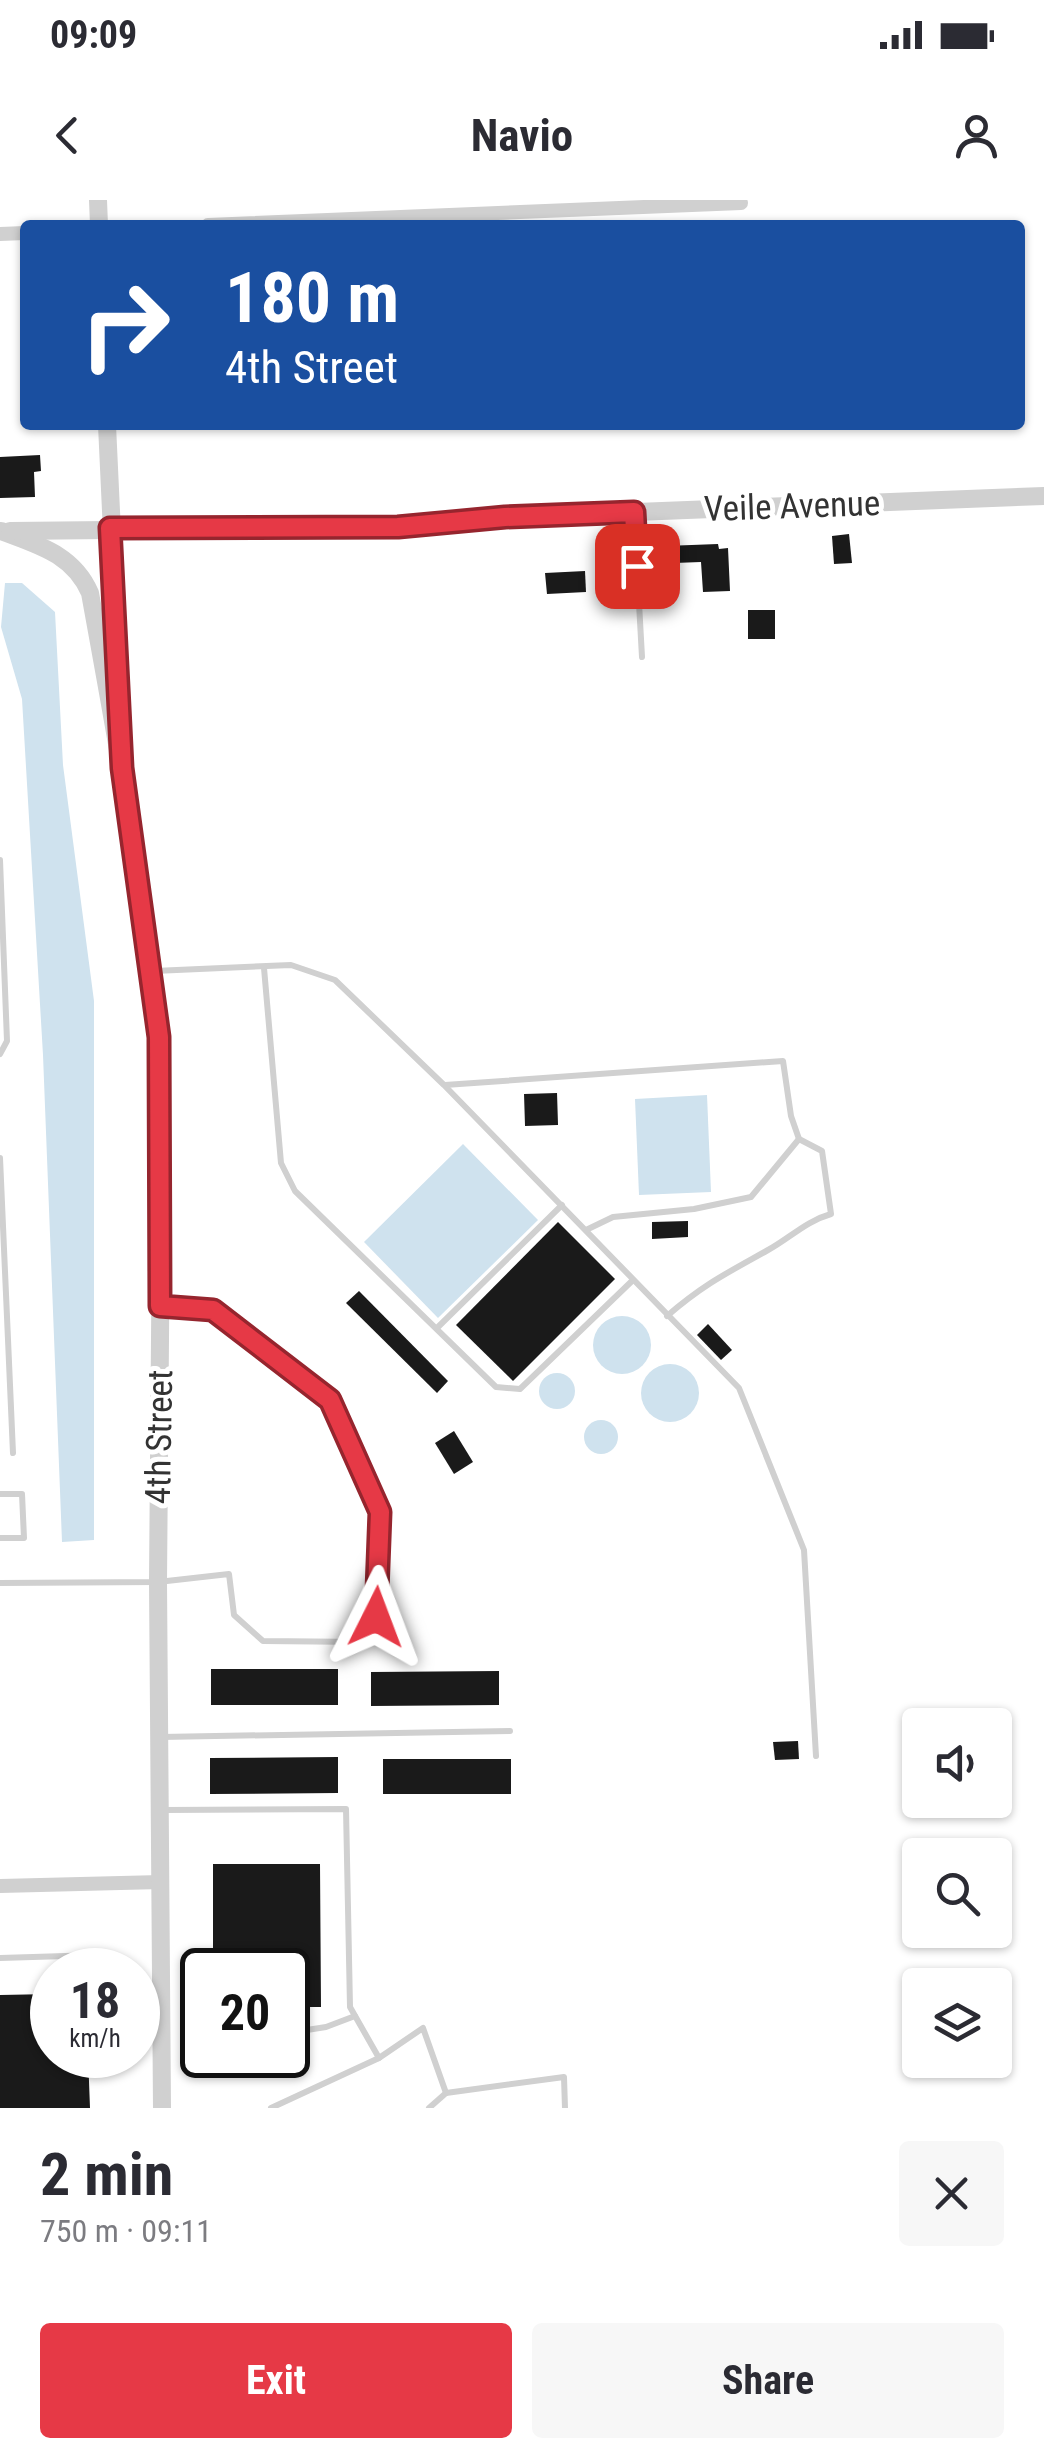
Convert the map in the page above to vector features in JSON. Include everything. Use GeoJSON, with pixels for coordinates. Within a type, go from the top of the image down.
{"type":"FeatureCollection","features":[{"type":"Feature","properties":{"kind":"street"},"geometry":{"type":"LineString","coordinates":[[329,220],[742,203]]}},
{"type":"Feature","properties":{"kind":"street"},"geometry":{"type":"LineString","coordinates":[[106,430],[122,768]]}},
{"type":"Feature","properties":{"kind":"street","name":"Veile Avenue"},"geometry":{"type":"LineString","coordinates":[[0,531],[398,527],[505,517],[1044,496]]}},
{"type":"Feature","properties":{"kind":"street"},"geometry":{"type":"LineString","coordinates":[[0,531],[55,551],[84,580],[90,593],[122,768]]}},
{"type":"Feature","properties":{"kind":"street","name":"4th Street"},"geometry":{"type":"LineString","coordinates":[[122,768],[152,971],[162,1096],[158,1582],[162,2108]]}},
{"type":"Feature","properties":{"kind":"street"},"geometry":{"type":"LineString","coordinates":[[0,1886],[161,1882]]}},
{"type":"Feature","properties":{"kind":"lane"},"geometry":{"type":"LineString","coordinates":[[634,512],[642,657]]}},
{"type":"Feature","properties":{"kind":"lane"},"geometry":{"type":"LineString","coordinates":[[0,860],[7,1041],[0,1054]]}},
{"type":"Feature","properties":{"kind":"lane"},"geometry":{"type":"LineString","coordinates":[[152,971],[290,965],[335,980],[444,1085],[739,1388],[804,1550],[816,1756]]}},
{"type":"Feature","properties":{"kind":"lane"},"geometry":{"type":"LineString","coordinates":[[264,968],[281,1163],[295,1191],[496,1387],[520,1389],[633,1280]]}},
{"type":"Feature","properties":{"kind":"lane"},"geometry":{"type":"LineString","coordinates":[[444,1085],[782,1061],[791,1116],[800,1140],[822,1151],[830,1214],[811,1220],[772,1248],[707,1281],[667,1316]]}},
{"type":"Feature","properties":{"kind":"lane"},"geometry":{"type":"LineString","coordinates":[[586,1230],[628,1214],[694,1209],[751,1197],[800,1140]]}},
{"type":"Feature","properties":{"kind":"lane"},"geometry":{"type":"LineString","coordinates":[[0,1158],[13,1453]]}},
{"type":"Feature","properties":{"kind":"lane"},"geometry":{"type":"LineString","coordinates":[[437,1328],[562,1205]]}},
{"type":"Feature","properties":{"kind":"lane"},"geometry":{"type":"LineString","coordinates":[[0,1583],[158,1582],[228,1574],[234,1615],[263,1641],[364,1642],[376,1617],[380,1512],[330,1400],[213,1310],[160,1306]]}},
{"type":"Feature","properties":{"kind":"lane"},"geometry":{"type":"LineString","coordinates":[[0,1494],[22,1494],[24,1538],[0,1538]]}},
{"type":"Feature","properties":{"kind":"lane"},"geometry":{"type":"LineString","coordinates":[[160,1737],[510,1731]]}},
{"type":"Feature","properties":{"kind":"lane"},"geometry":{"type":"LineString","coordinates":[[160,1810],[346,1809],[350,2007],[379,2058]]}},
{"type":"Feature","properties":{"kind":"lane"},"geometry":{"type":"LineString","coordinates":[[0,1958],[30,1957]]}},
{"type":"Feature","properties":{"kind":"lane"},"geometry":{"type":"LineString","coordinates":[[310,2030],[355,2016]]}},
{"type":"Feature","properties":{"kind":"lane"},"geometry":{"type":"LineString","coordinates":[[270,2108],[379,2058],[423,2028],[446,2092]]}},
{"type":"Feature","properties":{"kind":"lane"},"geometry":{"type":"LineString","coordinates":[[429,2108],[446,2092],[564,2077],[565,2108]]}},
{"type":"Feature","properties":{"kind":"water"},"geometry":{"type":"Polygon","coordinates":[[[5,583],[22,583],[55,612],[63,765],[94,1001],[94,1540],[62,1542],[43,1055],[22,699],[1,627],[5,583]]]}},
{"type":"Feature","properties":{"kind":"water"},"geometry":{"type":"Polygon","coordinates":[[[707,1095],[711,1192],[639,1195],[635,1099],[707,1095]]]}},
{"type":"Feature","properties":{"kind":"water"},"geometry":{"type":"Polygon","coordinates":[[[463,1144],[538,1220],[438,1318],[364,1242],[463,1144]]]}},
{"type":"Feature","properties":{"kind":"water"},"geometry":{"type":"Polygon","coordinates":[[[622,1316],[643,1324],[651,1345],[643,1366],[622,1374],[601,1366],[593,1345],[601,1324],[622,1316]]]}},
{"type":"Feature","properties":{"kind":"water"},"geometry":{"type":"Polygon","coordinates":[[[670,1364],[691,1372],[699,1393],[691,1414],[670,1422],[649,1414],[641,1393],[649,1372],[670,1364]]]}},
{"type":"Feature","properties":{"kind":"water"},"geometry":{"type":"Polygon","coordinates":[[[557,1373],[570,1378],[575,1391],[570,1404],[557,1409],[544,1404],[539,1391],[544,1378],[557,1373]]]}},
{"type":"Feature","properties":{"kind":"water"},"geometry":{"type":"Polygon","coordinates":[[[601,1420],[613,1425],[618,1437],[613,1449],[601,1454],[589,1449],[584,1437],[589,1425],[601,1420]]]}},
{"type":"Feature","properties":{"kind":"building"},"geometry":{"type":"Polygon","coordinates":[[[40,455],[41,471],[34,472],[35,497],[0,498],[0,457],[40,455]]]}},
{"type":"Feature","properties":{"kind":"building"},"geometry":{"type":"Polygon","coordinates":[[[849,534],[852,563],[834,564],[832,536],[849,534]]]}},
{"type":"Feature","properties":{"kind":"building"},"geometry":{"type":"Polygon","coordinates":[[[718,544],[719,549],[728,548],[730,591],[703,592],[701,562],[674,563],[674,580],[649,581],[649,555],[665,555],[665,546],[718,544]]]}},
{"type":"Feature","properties":{"kind":"building"},"geometry":{"type":"Polygon","coordinates":[[[585,571],[586,592],[547,594],[545,573],[585,571]]]}},
{"type":"Feature","properties":{"kind":"building"},"geometry":{"type":"Polygon","coordinates":[[[748,610],[775,610],[775,639],[748,639],[748,610]]]}},
{"type":"Feature","properties":{"kind":"building"},"geometry":{"type":"Polygon","coordinates":[[[557,1093],[558,1125],[525,1126],[524,1094],[557,1093]]]}},
{"type":"Feature","properties":{"kind":"building"},"geometry":{"type":"Polygon","coordinates":[[[688,1221],[688,1237],[652,1239],[652,1222],[688,1221]]]}},
{"type":"Feature","properties":{"kind":"building"},"geometry":{"type":"Polygon","coordinates":[[[558,1222],[615,1279],[513,1381],[456,1325],[558,1222]]]}},
{"type":"Feature","properties":{"kind":"building"},"geometry":{"type":"Polygon","coordinates":[[[359,1291],[448,1381],[437,1393],[346,1303],[359,1291]]]}},
{"type":"Feature","properties":{"kind":"building"},"geometry":{"type":"Polygon","coordinates":[[[708,1324],[732,1350],[721,1360],[697,1335],[708,1324]]]}},
{"type":"Feature","properties":{"kind":"building"},"geometry":{"type":"Polygon","coordinates":[[[454,1431],[473,1462],[454,1474],[435,1443],[454,1431]]]}},
{"type":"Feature","properties":{"kind":"building"},"geometry":{"type":"Polygon","coordinates":[[[211,1669],[338,1669],[338,1705],[211,1705],[211,1669]]]}},
{"type":"Feature","properties":{"kind":"building"},"geometry":{"type":"Polygon","coordinates":[[[499,1671],[499,1705],[371,1706],[371,1672],[499,1671]]]}},
{"type":"Feature","properties":{"kind":"building"},"geometry":{"type":"Polygon","coordinates":[[[798,1741],[799,1759],[775,1760],[773,1742],[798,1741]]]}},
{"type":"Feature","properties":{"kind":"building"},"geometry":{"type":"Polygon","coordinates":[[[338,1757],[338,1793],[210,1794],[210,1758],[338,1757]]]}},
{"type":"Feature","properties":{"kind":"building"},"geometry":{"type":"Polygon","coordinates":[[[383,1759],[511,1759],[511,1794],[383,1794],[383,1759]]]}},
{"type":"Feature","properties":{"kind":"building"},"geometry":{"type":"Polygon","coordinates":[[[213,1864],[320,1864],[321,2007],[310,2007],[310,1948],[213,1948],[213,1864]]]}},
{"type":"Feature","properties":{"kind":"building"},"geometry":{"type":"Polygon","coordinates":[[[30,1994],[30,2078],[89,2078],[90,2108],[0,2108],[0,1995],[30,1994]]]}},
{"type":"Feature","properties":{"kind":"route"},"geometry":{"type":"LineString","coordinates":[[376,1617],[380,1512],[330,1400],[213,1310],[160,1306],[159,1037],[122,768],[110,528],[398,527],[505,517],[634,512],[637,566]]}}]}
